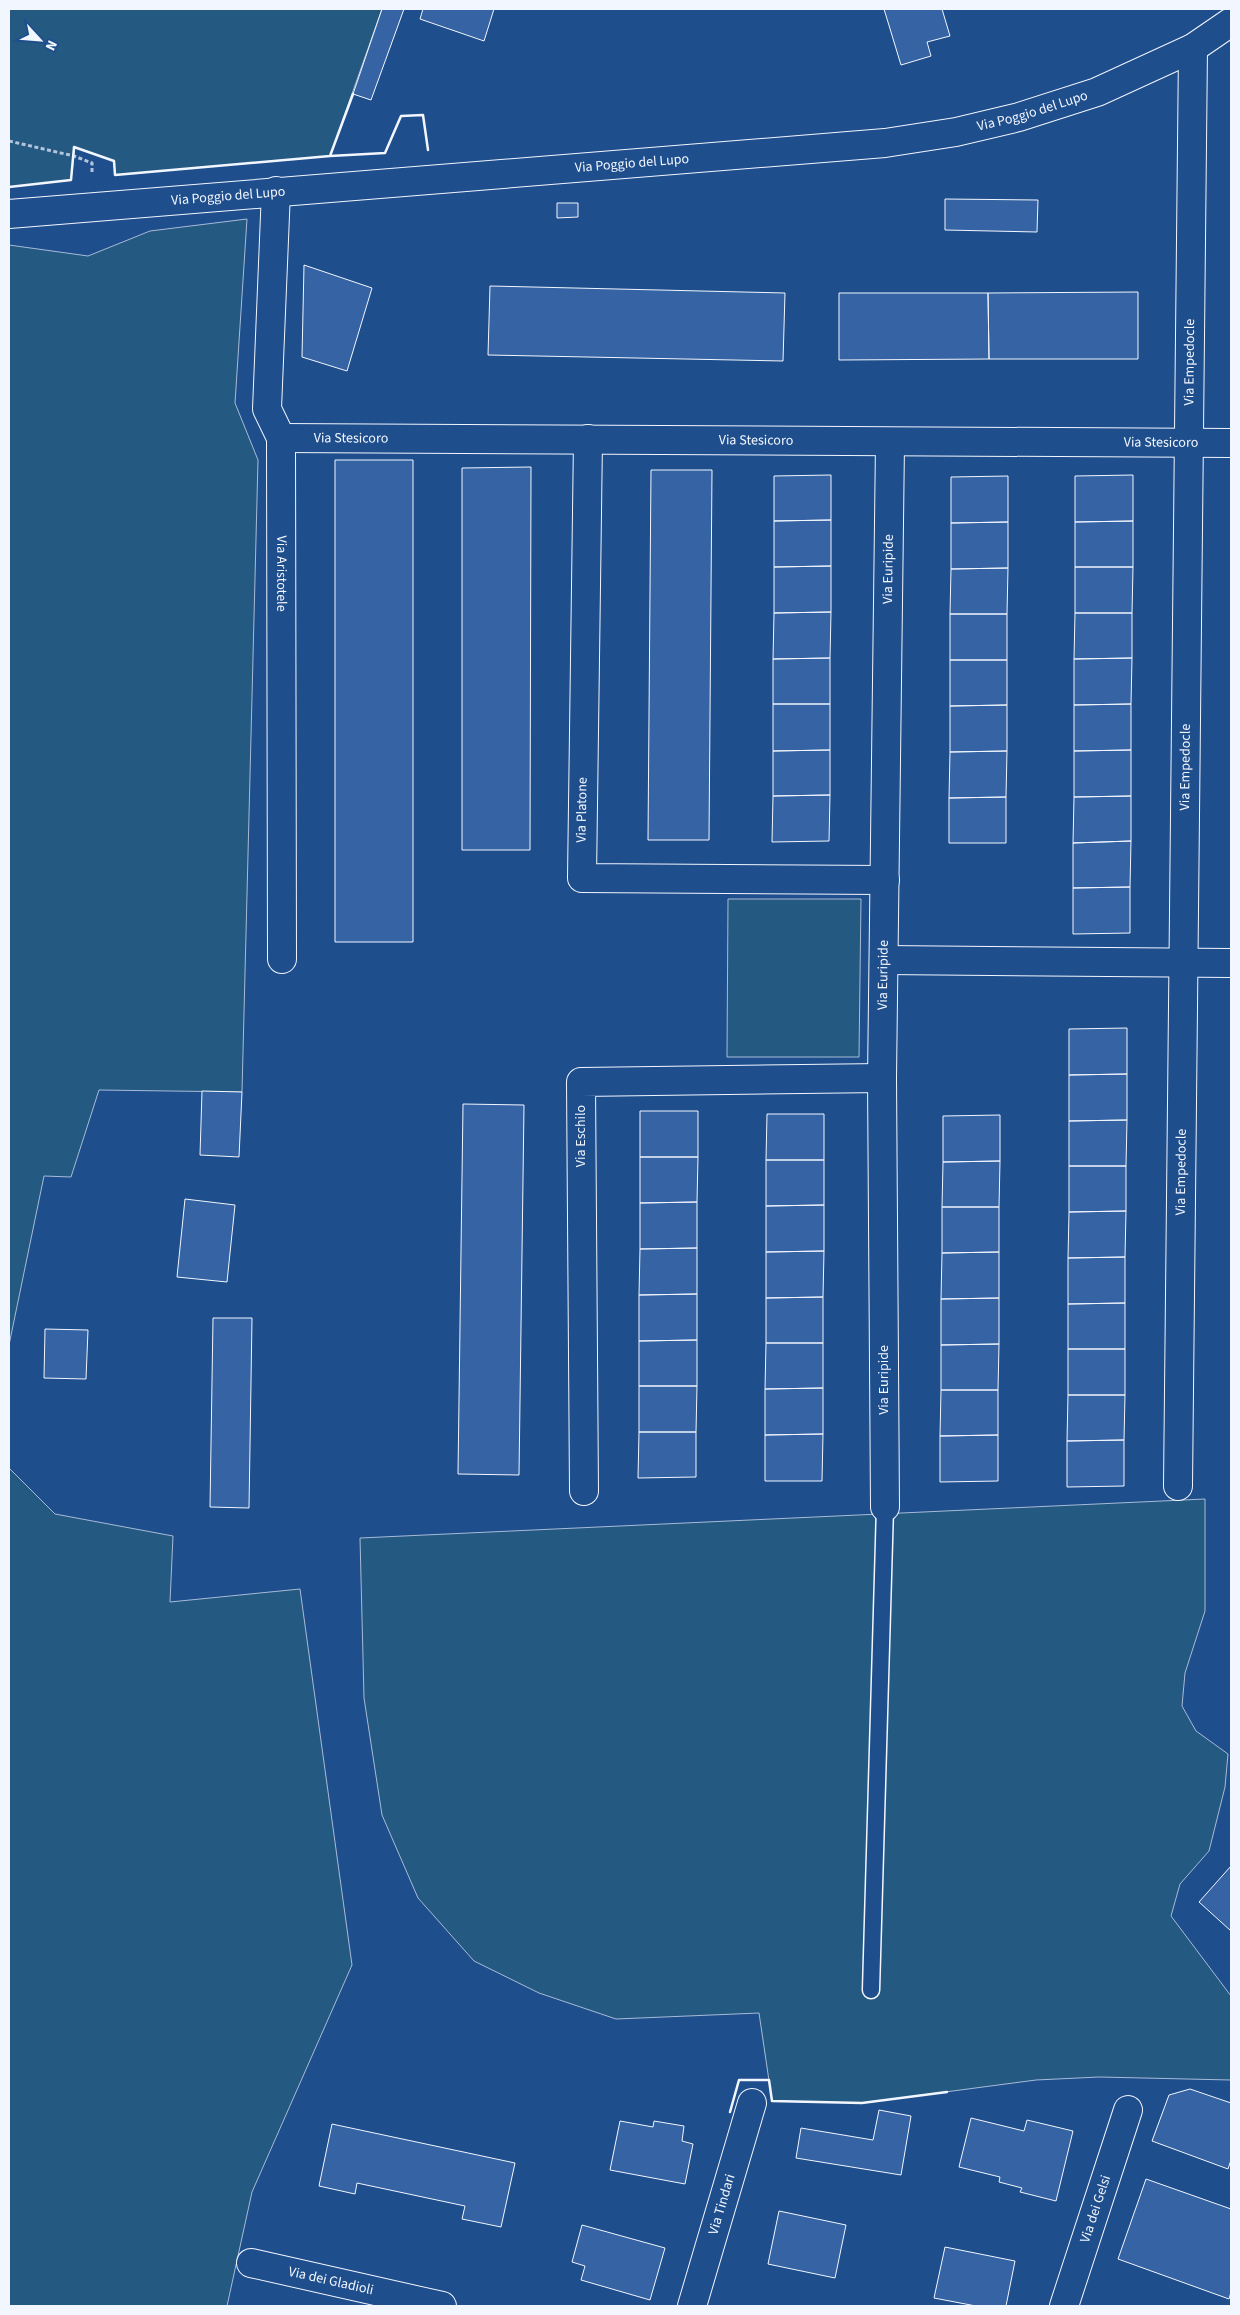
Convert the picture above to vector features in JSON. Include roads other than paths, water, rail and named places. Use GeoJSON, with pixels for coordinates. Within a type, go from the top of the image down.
{"type":"FeatureCollection","features":[{"type":"Feature","properties":{"kind":"street","name":"Via Poggio del Lupo"},"geometry":{"type":"LineString","coordinates":[[9,214],[865,145],[912,139],[956,132],[1019,117],[1097,92],[1193,48],[1231,22]]}},
{"type":"Feature","properties":{"kind":"street","name":"Via Empedocle"},"geometry":{"type":"LineString","coordinates":[[1178,1486],[1193,48]]}},
{"type":"Feature","properties":{"kind":"street","name":"Via Aristotele"},"geometry":{"type":"LineString","coordinates":[[276,191],[267,409],[280,438],[282,959]]}},
{"type":"Feature","properties":{"kind":"street","name":"Via Stesicoro"},"geometry":{"type":"LineString","coordinates":[[280,438],[588,439],[890,443],[1231,443]]}},
{"type":"Feature","properties":{"kind":"street","name":"Via Platone"},"geometry":{"type":"LineString","coordinates":[[588,439],[582,878],[884,880]]}},
{"type":"Feature","properties":{"kind":"street","name":"Via Euripide"},"geometry":{"type":"LineString","coordinates":[[885,1507],[882,1078],[890,443]]}},
{"type":"Feature","properties":{"kind":"street"},"geometry":{"type":"LineString","coordinates":[[884,960],[1231,963]]}},
{"type":"Feature","properties":{"kind":"street","name":"Via Eschilo"},"geometry":{"type":"LineString","coordinates":[[584,1492],[581,1082],[882,1078]]}},
{"type":"Feature","properties":{"kind":"street","name":"Via Tindari"},"geometry":{"type":"LineString","coordinates":[[692,2306],[752,2103]]}},
{"type":"Feature","properties":{"kind":"street","name":"Via dei Gelsi"},"geometry":{"type":"LineString","coordinates":[[1064,2306],[1128,2110]]}},
{"type":"Feature","properties":{"kind":"street","name":"Via dei Gladioli"},"geometry":{"type":"LineString","coordinates":[[251,2263],[442,2306]]}},
{"type":"Feature","properties":{"kind":"lane"},"geometry":{"type":"LineString","coordinates":[[871,1990],[885,1507]]}}]}
